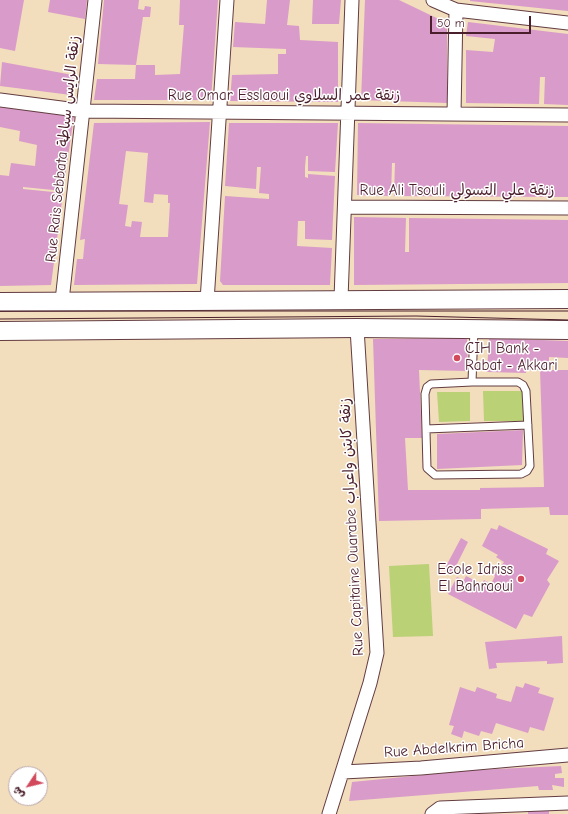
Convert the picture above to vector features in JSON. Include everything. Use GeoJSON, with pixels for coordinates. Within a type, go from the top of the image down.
{"type":"FeatureCollection","features":[{"type":"Feature","properties":{"kind":"main road"},"geometry":{"type":"LineString","coordinates":[[0,302],[568,299]]}},
{"type":"Feature","properties":{"kind":"main road"},"geometry":{"type":"LineString","coordinates":[[0,331],[357,328],[568,330]]}},
{"type":"Feature","properties":{"kind":"street","name":"Rue Rais Sebbata زنقة الرايس سباطة"},"geometry":{"type":"LineString","coordinates":[[62,301],[95,0]]}},
{"type":"Feature","properties":{"kind":"street"},"geometry":{"type":"LineString","coordinates":[[207,301],[218,112],[227,0]]}},
{"type":"Feature","properties":{"kind":"street"},"geometry":{"type":"LineString","coordinates":[[341,299],[352,0]]}},
{"type":"Feature","properties":{"kind":"street"},"geometry":{"type":"LineString","coordinates":[[433,0],[456,10],[568,23]]}},
{"type":"Feature","properties":{"kind":"street"},"geometry":{"type":"LineString","coordinates":[[454,114],[456,10]]}},
{"type":"Feature","properties":{"kind":"street","name":"Rue Omar Esslaoui زنقة عمر السلاوي"},"geometry":{"type":"LineString","coordinates":[[0,100],[84,111],[568,115]]}},
{"type":"Feature","properties":{"kind":"street","name":"Rue Ali Tsouli زنقة علي التسولي"},"geometry":{"type":"LineString","coordinates":[[345,207],[568,208]]}},
{"type":"Feature","properties":{"kind":"street","name":"Rue Capitaine Ouarabe زنقة كابتن واعراب"},"geometry":{"type":"LineString","coordinates":[[329,814],[372,678],[376,653],[357,328]]}},
{"type":"Feature","properties":{"kind":"street","name":"Rue Abdelkrim Bricha"},"geometry":{"type":"LineString","coordinates":[[343,772],[421,768],[568,755]]}},
{"type":"Feature","properties":{"kind":"street"},"geometry":{"type":"LineString","coordinates":[[432,814],[440,808],[516,809],[568,804]]}},
{"type":"Feature","properties":{"kind":"lane"},"geometry":{"type":"LineString","coordinates":[[472,382],[474,328]]}},
{"type":"Feature","properties":{"kind":"lane"},"geometry":{"type":"LineString","coordinates":[[518,382],[523,385],[526,391],[528,425],[530,466],[527,471],[521,474],[435,475],[427,468],[425,394],[427,387],[431,384],[518,382]]}},
{"type":"Feature","properties":{"kind":"lane"},"geometry":{"type":"LineString","coordinates":[[426,429],[528,425]]}},
{"type":"Feature","properties":{"kind":"green space"},"geometry":{"type":"Polygon","coordinates":[[[483,391],[522,391],[524,421],[484,421],[483,391]]]}},
{"type":"Feature","properties":{"kind":"green space"},"geometry":{"type":"Polygon","coordinates":[[[437,392],[470,392],[470,421],[439,422],[437,392]]]}},
{"type":"Feature","properties":{"kind":"green space"},"geometry":{"type":"Polygon","coordinates":[[[429,564],[433,636],[393,637],[389,566],[429,564]]]}},
{"type":"Feature","properties":{"kind":"building"},"geometry":{"type":"Polygon","coordinates":[[[0,0],[24,0],[15,51],[0,48],[0,0]]]}},
{"type":"Feature","properties":{"kind":"building"},"geometry":{"type":"Polygon","coordinates":[[[50,0],[87,0],[85,19],[48,12],[50,0]]]}},
{"type":"Feature","properties":{"kind":"building"},"geometry":{"type":"Polygon","coordinates":[[[104,0],[139,0],[138,9],[144,10],[145,6],[151,7],[150,17],[143,17],[136,65],[98,64],[104,0]]]}},
{"type":"Feature","properties":{"kind":"building"},"geometry":{"type":"Polygon","coordinates":[[[180,0],[218,0],[211,100],[94,100],[97,79],[135,79],[136,65],[155,65],[155,75],[180,74],[184,25],[179,25],[180,0]]]}},
{"type":"Feature","properties":{"kind":"building"},"geometry":{"type":"Polygon","coordinates":[[[267,0],[290,0],[287,25],[299,26],[300,40],[338,42],[338,102],[230,101],[232,75],[278,74],[278,54],[286,54],[286,49],[233,47],[235,22],[265,24],[267,0]]]}},
{"type":"Feature","properties":{"kind":"building"},"geometry":{"type":"Polygon","coordinates":[[[313,0],[341,0],[339,24],[312,24],[313,0]]]}},
{"type":"Feature","properties":{"kind":"building"},"geometry":{"type":"Polygon","coordinates":[[[365,0],[399,0],[447,23],[447,103],[361,100],[365,0]]]}},
{"type":"Feature","properties":{"kind":"building"},"geometry":{"type":"Polygon","coordinates":[[[568,0],[568,11],[470,1],[568,0]]]}},
{"type":"Feature","properties":{"kind":"building"},"geometry":{"type":"Polygon","coordinates":[[[468,22],[568,34],[568,105],[544,104],[545,77],[540,77],[539,104],[466,103],[466,50],[493,52],[495,39],[466,36],[468,22]]]}},
{"type":"Feature","properties":{"kind":"building"},"geometry":{"type":"Polygon","coordinates":[[[2,62],[73,75],[71,95],[0,86],[2,62]]]}},
{"type":"Feature","properties":{"kind":"building"},"geometry":{"type":"Polygon","coordinates":[[[0,107],[74,116],[63,191],[23,187],[23,189],[63,193],[51,285],[0,286],[0,175],[9,176],[11,163],[35,166],[37,145],[19,141],[20,131],[0,127],[0,107]]]}},
{"type":"Feature","properties":{"kind":"building"},"geometry":{"type":"Polygon","coordinates":[[[210,122],[197,284],[74,285],[77,259],[83,259],[85,239],[80,240],[94,123],[210,122]],[[126,151],[119,204],[128,205],[125,226],[131,227],[132,221],[142,222],[140,237],[168,237],[170,203],[168,203],[168,195],[154,194],[153,203],[144,202],[148,153],[126,151]]]}},
{"type":"Feature","properties":{"kind":"building"},"geometry":{"type":"Polygon","coordinates":[[[229,123],[338,123],[335,172],[308,171],[308,156],[306,156],[305,167],[305,177],[308,178],[308,174],[335,176],[332,240],[305,239],[305,221],[298,221],[297,246],[332,248],[330,285],[223,285],[220,281],[225,196],[269,199],[269,194],[259,193],[261,167],[257,167],[256,189],[225,186],[229,123]]]}},
{"type":"Feature","properties":{"kind":"building"},"geometry":{"type":"Polygon","coordinates":[[[358,123],[568,126],[568,197],[394,196],[395,163],[392,163],[391,196],[357,195],[358,123]]]}},
{"type":"Feature","properties":{"kind":"building"},"geometry":{"type":"Polygon","coordinates":[[[354,217],[406,218],[405,252],[409,252],[409,218],[568,220],[568,283],[354,285],[354,217]]]}},
{"type":"Feature","properties":{"kind":"building"},"geometry":{"type":"Polygon","coordinates":[[[467,338],[468,371],[419,370],[422,438],[405,438],[408,490],[480,490],[480,488],[544,487],[540,370],[526,370],[526,373],[487,372],[489,338],[568,341],[568,358],[549,357],[549,370],[568,370],[568,515],[550,515],[549,507],[481,509],[481,519],[379,521],[373,339],[467,338]]]}},
{"type":"Feature","properties":{"kind":"building"},"geometry":{"type":"Polygon","coordinates":[[[523,430],[522,465],[437,469],[437,434],[523,430]]]}},
{"type":"Feature","properties":{"kind":"building","name":"Ecole Idriss El Bahraoui"},"geometry":{"type":"Polygon","coordinates":[[[499,525],[548,549],[546,554],[559,561],[547,580],[550,584],[532,617],[524,614],[516,629],[448,594],[457,577],[464,580],[466,576],[482,584],[484,580],[491,584],[495,576],[494,575],[504,562],[496,557],[498,555],[482,546],[491,528],[497,530],[499,525]]]}},
{"type":"Feature","properties":{"kind":"building","name":"Ecole Idriss El Bahraoui"},"geometry":{"type":"Polygon","coordinates":[[[461,538],[468,542],[452,574],[444,570],[461,538]]]}},
{"type":"Feature","properties":{"kind":"building","name":"Ecole Idriss El Bahraoui"},"geometry":{"type":"Polygon","coordinates":[[[562,636],[563,663],[547,664],[547,661],[496,663],[497,668],[489,669],[485,642],[562,636]]]}},
{"type":"Feature","properties":{"kind":"building"},"geometry":{"type":"Polygon","coordinates":[[[525,683],[540,688],[538,693],[554,698],[544,731],[530,727],[528,733],[496,723],[492,734],[481,731],[479,736],[464,731],[462,738],[451,734],[454,726],[449,725],[460,687],[475,692],[477,687],[497,694],[496,698],[511,702],[516,686],[523,688],[525,683]]]}},
{"type":"Feature","properties":{"kind":"building"},"geometry":{"type":"Polygon","coordinates":[[[561,766],[562,773],[555,774],[555,778],[564,778],[564,787],[552,785],[553,790],[539,790],[538,786],[349,801],[352,782],[475,770],[561,766]]]}},
{"type":"Feature","properties":{"kind":"building"},"geometry":{"type":"Polygon","coordinates":[[[528,809],[549,811],[549,814],[528,814],[528,809]]]}},
{"type":"Feature","properties":{"kind":"tram line"},"geometry":{"type":"LineString","coordinates":[[0,311],[568,311]]}},
{"type":"Feature","properties":{"kind":"tram line"},"geometry":{"type":"LineString","coordinates":[[0,319],[416,316],[568,320]]}},
{"type":"Feature","properties":{"kind":"place","name":"CIH Bank - Rabat - Akkari"},"geometry":{"type":"Point","coordinates":[457,358]}},
{"type":"Feature","properties":{"kind":"place","name":"Ecole Idriss El Bahraoui"},"geometry":{"type":"Point","coordinates":[521,579]}}]}
